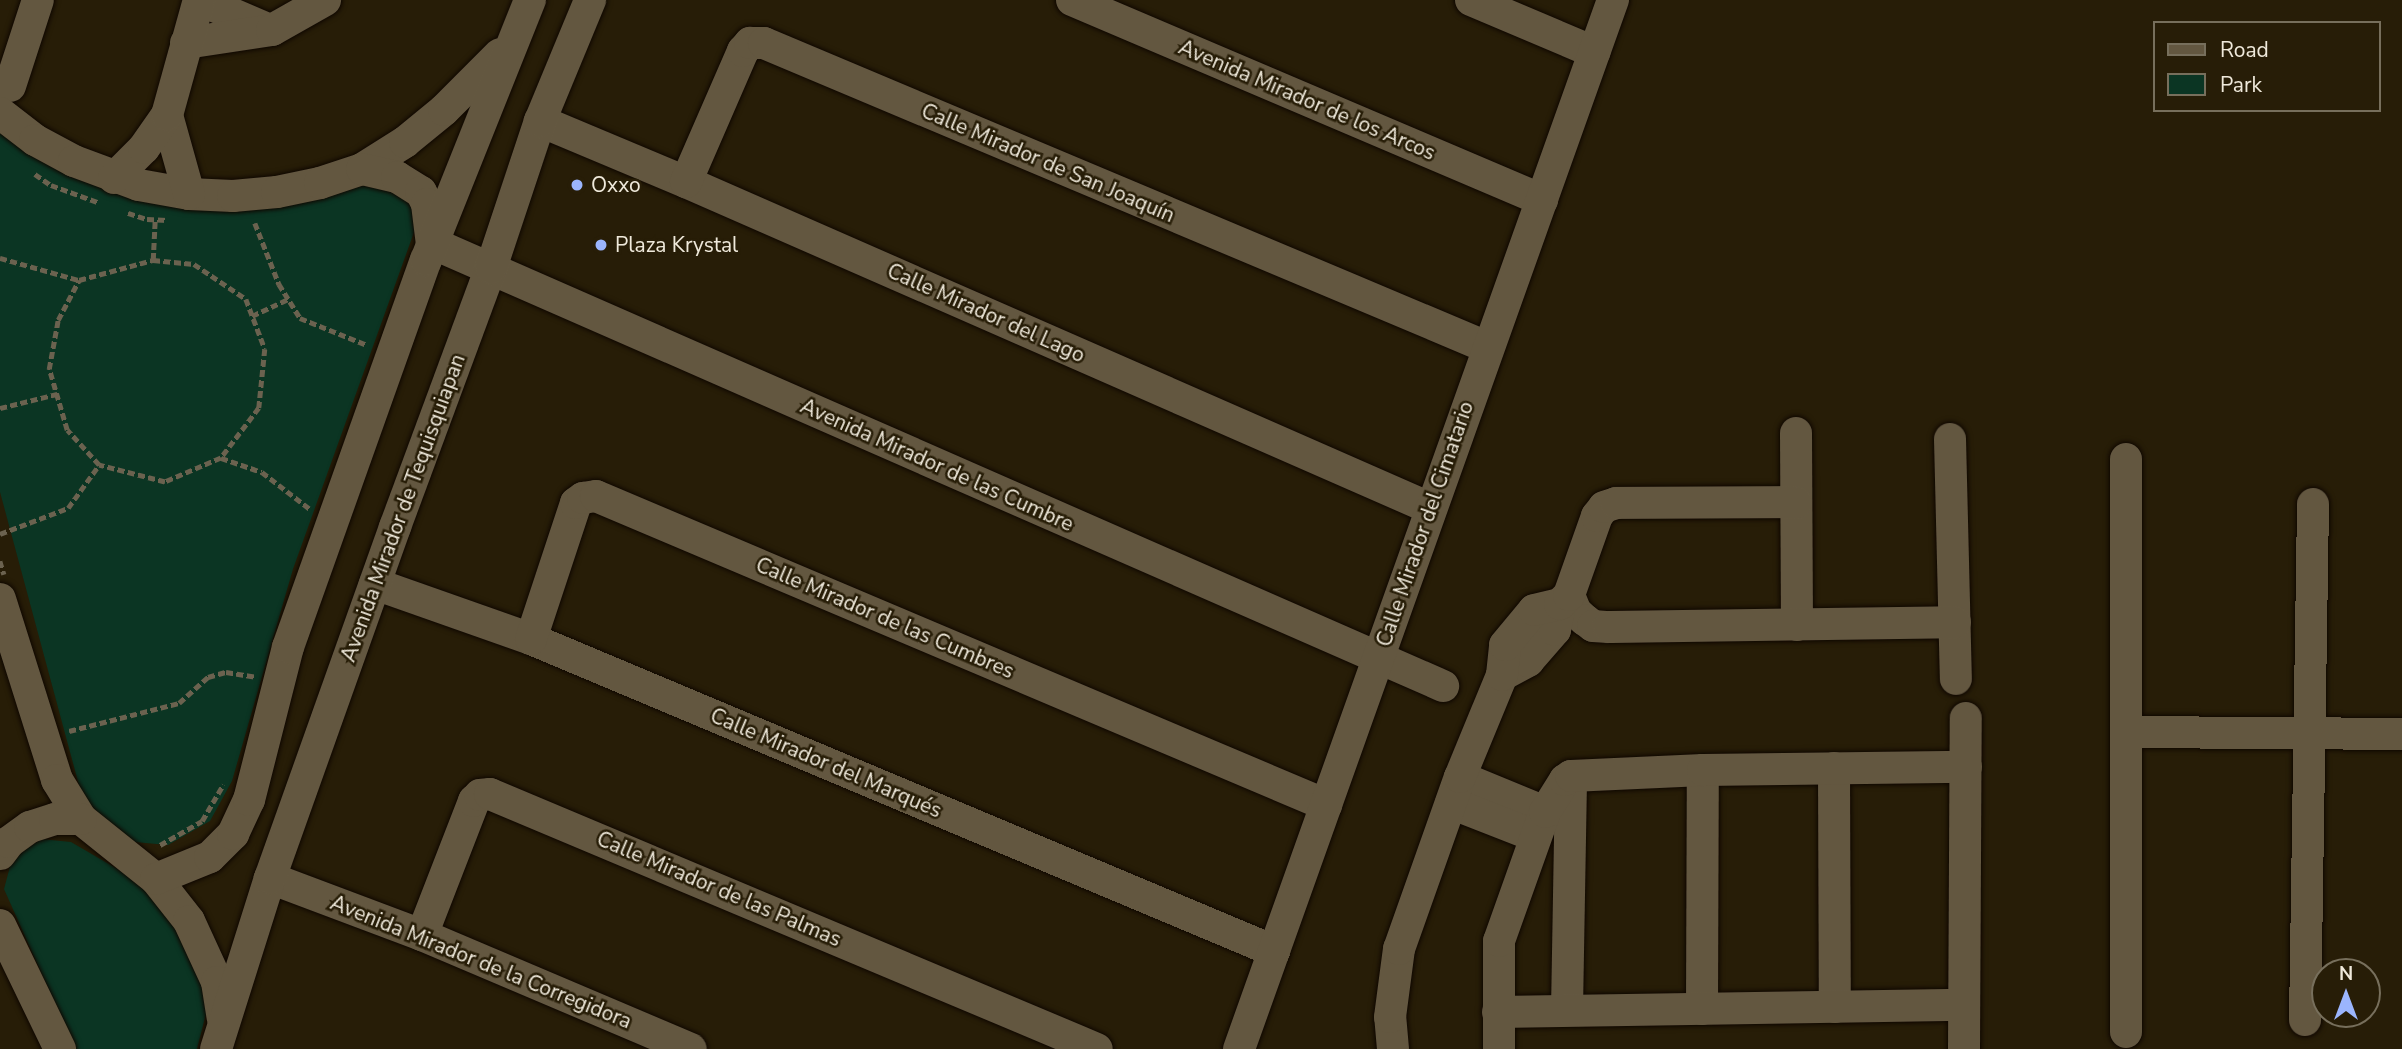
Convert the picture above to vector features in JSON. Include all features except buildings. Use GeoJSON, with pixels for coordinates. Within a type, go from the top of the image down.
{"type":"FeatureCollection","features":[{"type":"Feature","properties":{"kind":"street"},"geometry":{"type":"LineString","coordinates":[[113,192],[167,115],[200,0],[272,30]]}},
{"type":"Feature","properties":{"kind":"street"},"geometry":{"type":"LineString","coordinates":[[186,43],[272,30],[325,0]]}},
{"type":"Feature","properties":{"kind":"street"},"geometry":{"type":"LineString","coordinates":[[156,879],[210,856],[233,834],[249,800],[288,648],[432,243],[530,0]]}},
{"type":"Feature","properties":{"kind":"street","name":"Avenida Mirador de Tequisquiapan"},"geometry":{"type":"LineString","coordinates":[[220,1034],[270,878],[491,268],[540,121],[590,0]]}},
{"type":"Feature","properties":{"kind":"street","name":"Avenida Mirador de los Arcos"},"geometry":{"type":"LineString","coordinates":[[1072,0],[1542,200]]}},
{"type":"Feature","properties":{"kind":"street"},"geometry":{"type":"LineString","coordinates":[[1471,0],[1594,52]]}},
{"type":"Feature","properties":{"kind":"street","name":"Calle Mirador del Cimatario"},"geometry":{"type":"LineString","coordinates":[[1239,1049],[1487,347],[1613,0]]}},
{"type":"Feature","properties":{"kind":"street"},"geometry":{"type":"LineString","coordinates":[[27,6],[2,107],[45,145],[113,192],[184,207],[233,196],[277,192],[320,183],[362,169],[405,142],[444,110],[481,75],[514,37]]}},
{"type":"Feature","properties":{"kind":"street","name":"Calle Mirador de San Joaquín"},"geometry":{"type":"LineString","coordinates":[[686,181],[743,51],[750,43],[764,43],[1487,347]]}},
{"type":"Feature","properties":{"kind":"street"},"geometry":{"type":"LineString","coordinates":[[167,115],[184,207]]}},
{"type":"Feature","properties":{"kind":"street","name":"Calle Mirador del Lago"},"geometry":{"type":"LineString","coordinates":[[540,121],[686,181],[1430,508]]}},
{"type":"Feature","properties":{"kind":"street"},"geometry":{"type":"LineString","coordinates":[[362,169],[397,177],[421,192],[427,204],[432,243]]}},
{"type":"Feature","properties":{"kind":"street","name":"Avenida Mirador de las Cumbre"},"geometry":{"type":"LineString","coordinates":[[432,243],[1443,687]]}},
{"type":"Feature","properties":{"kind":"street"},"geometry":{"type":"LineString","coordinates":[[1796,433],[1797,625]]}},
{"type":"Feature","properties":{"kind":"street"},"geometry":{"type":"LineString","coordinates":[[1950,439],[1956,679]]}},
{"type":"Feature","properties":{"kind":"street"},"geometry":{"type":"LineString","coordinates":[[2126,459],[2126,1032]]}},
{"type":"Feature","properties":{"kind":"street","name":"Calle Mirador de las Cumbres"},"geometry":{"type":"LineString","coordinates":[[531,639],[576,503],[583,498],[596,496],[1325,805]]}},
{"type":"Feature","properties":{"kind":"street"},"geometry":{"type":"LineString","coordinates":[[1393,1049],[1392,994],[1399,949],[1456,790],[1502,676],[1528,661],[1555,630],[1564,599],[1597,516],[1604,507],[1616,503],[1796,502]]}},
{"type":"Feature","properties":{"kind":"street"},"geometry":{"type":"LineString","coordinates":[[2305,1020],[2313,504]]}},
{"type":"Feature","properties":{"kind":"street","name":"Calle Mirador del Marqués"},"geometry":{"type":"LineString","coordinates":[[375,584],[531,639],[1273,951]]}},
{"type":"Feature","properties":{"kind":"street"},"geometry":{"type":"LineString","coordinates":[[0,599],[57,780],[81,819],[156,879],[189,921],[217,982],[220,1034]]}},
{"type":"Feature","properties":{"kind":"street"},"geometry":{"type":"LineString","coordinates":[[1564,599],[1593,626],[1955,622]]}},
{"type":"Feature","properties":{"kind":"street"},"geometry":{"type":"LineString","coordinates":[[1965,1049],[1966,718]]}},
{"type":"Feature","properties":{"kind":"street"},"geometry":{"type":"LineString","coordinates":[[2126,732],[2402,734]]}},
{"type":"Feature","properties":{"kind":"street"},"geometry":{"type":"LineString","coordinates":[[1499,1049],[1499,941],[1540,824],[1565,780],[1571,776],[1703,770],[1966,766]]}},
{"type":"Feature","properties":{"kind":"street"},"geometry":{"type":"LineString","coordinates":[[1834,768],[1835,1007]]}},
{"type":"Feature","properties":{"kind":"street"},"geometry":{"type":"LineString","coordinates":[[1702,1009],[1703,770]]}},
{"type":"Feature","properties":{"kind":"street"},"geometry":{"type":"LineString","coordinates":[[1567,1010],[1571,776]]}},
{"type":"Feature","properties":{"kind":"street"},"geometry":{"type":"LineString","coordinates":[[1456,790],[1540,824]]}},
{"type":"Feature","properties":{"kind":"street","name":"Calle Mirador de las Palmas"},"geometry":{"type":"LineString","coordinates":[[422,935],[474,801],[480,795],[490,794],[1097,1049]]}},
{"type":"Feature","properties":{"kind":"street"},"geometry":{"type":"LineString","coordinates":[[0,854],[9,842],[30,827],[55,819],[81,819]]}},
{"type":"Feature","properties":{"kind":"street","name":"Avenida Mirador de la Corregidora"},"geometry":{"type":"LineString","coordinates":[[270,878],[422,935],[691,1049]]}},
{"type":"Feature","properties":{"kind":"street"},"geometry":{"type":"LineString","coordinates":[[3,938],[60,1049]]}},
{"type":"Feature","properties":{"kind":"street"},"geometry":{"type":"LineString","coordinates":[[1498,1012],[1965,1005]]}},
{"type":"Feature","properties":{"kind":"path"},"geometry":{"type":"LineString","coordinates":[[29,169],[51,186],[113,192]]}},
{"type":"Feature","properties":{"kind":"path"},"geometry":{"type":"LineString","coordinates":[[123,211],[155,219],[184,207]]}},
{"type":"Feature","properties":{"kind":"path"},"geometry":{"type":"LineString","coordinates":[[243,222],[255,223],[268,218]]}},
{"type":"Feature","properties":{"kind":"path"},"geometry":{"type":"LineString","coordinates":[[153,260],[155,219]]}},
{"type":"Feature","properties":{"kind":"path"},"geometry":{"type":"LineString","coordinates":[[255,223],[279,284],[300,318],[368,346]]}},
{"type":"Feature","properties":{"kind":"path"},"geometry":{"type":"LineString","coordinates":[[0,258],[79,280],[153,260],[194,264],[246,299],[265,349],[259,408],[221,458],[165,482],[99,465],[67,430],[49,369],[58,320],[79,280]]}},
{"type":"Feature","properties":{"kind":"path"},"geometry":{"type":"LineString","coordinates":[[252,316],[288,299]]}},
{"type":"Feature","properties":{"kind":"path"},"geometry":{"type":"LineString","coordinates":[[363,358],[371,335]]}},
{"type":"Feature","properties":{"kind":"path"},"geometry":{"type":"LineString","coordinates":[[0,408],[57,394]]}},
{"type":"Feature","properties":{"kind":"path"},"geometry":{"type":"LineString","coordinates":[[221,458],[262,472],[311,510]]}},
{"type":"Feature","properties":{"kind":"path"},"geometry":{"type":"LineString","coordinates":[[0,534],[68,508],[99,465]]}},
{"type":"Feature","properties":{"kind":"path"},"geometry":{"type":"LineString","coordinates":[[307,522],[315,497]]}},
{"type":"Feature","properties":{"kind":"path"},"geometry":{"type":"LineString","coordinates":[[254,689],[260,666]]}},
{"type":"Feature","properties":{"kind":"path"},"geometry":{"type":"LineString","coordinates":[[64,732],[180,703],[208,677],[226,672],[257,677]]}},
{"type":"Feature","properties":{"kind":"path"},"geometry":{"type":"LineString","coordinates":[[150,843],[161,845],[202,821],[229,775]]}},
{"type":"Feature","properties":{"kind":"green space"},"geometry":{"type":"Polygon","coordinates":[[[0,133],[114,192],[377,174],[422,210],[293,569],[232,781],[210,821],[168,845],[123,841],[84,804],[0,492],[0,133]]]}},
{"type":"Feature","properties":{"kind":"green space"},"geometry":{"type":"Polygon","coordinates":[[[41,839],[71,842],[145,885],[189,935],[208,1006],[197,1049],[75,1049],[4,889],[12,859],[41,839]]]}},
{"type":"Feature","properties":{"kind":"place","name":"Oxxo"},"geometry":{"type":"Point","coordinates":[577,185]}},
{"type":"Feature","properties":{"kind":"place","name":"Plaza Krystal"},"geometry":{"type":"Point","coordinates":[601,245]}}]}
